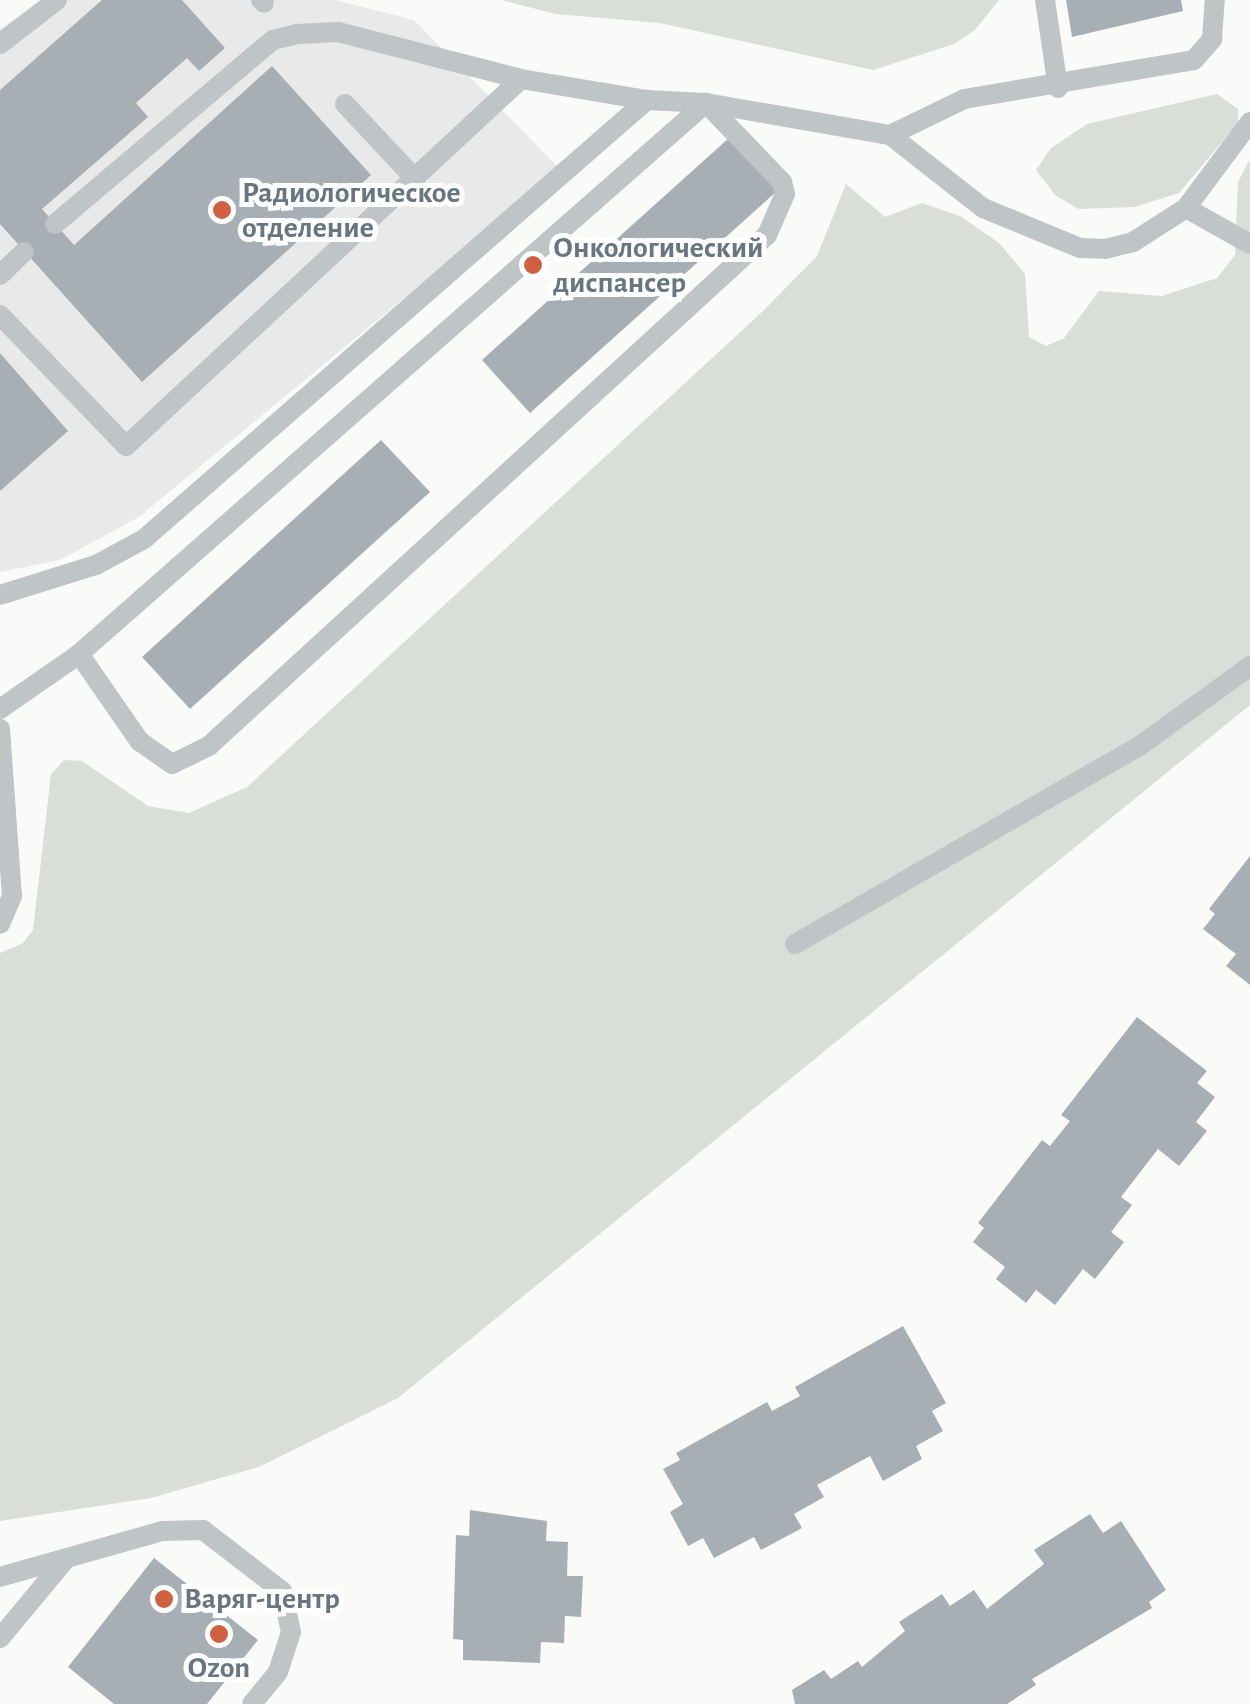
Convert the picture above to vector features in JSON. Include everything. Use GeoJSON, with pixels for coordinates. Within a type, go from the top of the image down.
{"type":"FeatureCollection","features":[{"type":"Feature","properties":{"kind":"lane"},"geometry":{"type":"LineString","coordinates":[[0,44],[57,0]]}},
{"type":"Feature","properties":{"kind":"lane"},"geometry":{"type":"LineString","coordinates":[[1046,0],[1058,88]]}},
{"type":"Feature","properties":{"kind":"lane"},"geometry":{"type":"LineString","coordinates":[[890,135],[964,99],[1058,88],[1203,56],[1214,32],[1215,0]]}},
{"type":"Feature","properties":{"kind":"lane"},"geometry":{"type":"LineString","coordinates":[[55,224],[273,40],[338,32],[521,79],[647,100],[706,103],[890,135],[983,208],[1080,248],[1133,242],[1186,208],[1250,122]]}},
{"type":"Feature","properties":{"kind":"lane"},"geometry":{"type":"LineString","coordinates":[[0,314],[126,446],[521,79]]}},
{"type":"Feature","properties":{"kind":"lane"},"geometry":{"type":"LineString","coordinates":[[0,595],[78,572],[144,539],[647,100]]}},
{"type":"Feature","properties":{"kind":"lane"},"geometry":{"type":"LineString","coordinates":[[0,709],[78,654],[706,103]]}},
{"type":"Feature","properties":{"kind":"lane"},"geometry":{"type":"LineString","coordinates":[[78,654],[140,742],[172,764],[209,746],[767,235],[785,194],[782,182],[706,103]]}},
{"type":"Feature","properties":{"kind":"lane"},"geometry":{"type":"LineString","coordinates":[[345,104],[416,180]]}},
{"type":"Feature","properties":{"kind":"lane"},"geometry":{"type":"LineString","coordinates":[[1186,208],[1250,244]]}},
{"type":"Feature","properties":{"kind":"lane"},"geometry":{"type":"LineString","coordinates":[[0,275],[24,252]]}},
{"type":"Feature","properties":{"kind":"lane"},"geometry":{"type":"LineString","coordinates":[[795,944],[1141,744],[1250,666]]}},
{"type":"Feature","properties":{"kind":"lane"},"geometry":{"type":"LineString","coordinates":[[0,729],[12,896],[0,924]]}},
{"type":"Feature","properties":{"kind":"lane"},"geometry":{"type":"LineString","coordinates":[[0,1578],[163,1531],[204,1530],[282,1592],[292,1632],[278,1672],[252,1704]]}},
{"type":"Feature","properties":{"kind":"lane"},"geometry":{"type":"LineString","coordinates":[[0,1638],[66,1558]]}},
{"type":"Feature","properties":{"kind":"shaded area"},"geometry":{"type":"Polygon","coordinates":[[[41,0],[335,0],[414,20],[560,169],[139,517],[60,560],[0,572],[0,29],[41,0]]]}},
{"type":"Feature","properties":{"kind":"shaded area"},"geometry":{"type":"Polygon","coordinates":[[[501,0],[999,0],[975,30],[954,44],[873,70],[660,23],[556,14],[501,0]]]}},
{"type":"Feature","properties":{"kind":"shaded area"},"geometry":{"type":"Polygon","coordinates":[[[1217,94],[1238,109],[1238,123],[1179,193],[1134,207],[1079,209],[1056,196],[1036,170],[1051,148],[1087,124],[1217,94]]]}},
{"type":"Feature","properties":{"kind":"shaded area"},"geometry":{"type":"Polygon","coordinates":[[[1250,159],[1250,705],[398,1398],[259,1467],[151,1498],[0,1521],[0,953],[23,943],[33,930],[51,774],[64,760],[82,761],[148,806],[189,813],[247,787],[762,312],[817,256],[846,184],[885,217],[922,203],[960,216],[999,243],[1025,274],[1029,337],[1046,346],[1064,338],[1099,291],[1162,296],[1217,278],[1235,255],[1238,182],[1250,159]]]}},
{"type":"Feature","properties":{"kind":"building","name":"Радиологическое отделение"},"geometry":{"type":"Polygon","coordinates":[[[102,0],[182,0],[225,48],[199,71],[187,58],[136,103],[148,117],[42,209],[74,245],[272,66],[371,175],[142,382],[0,224],[0,90],[102,0]]]}},
{"type":"Feature","properties":{"kind":"building"},"geometry":{"type":"Polygon","coordinates":[[[1066,0],[1181,0],[1183,11],[1072,37],[1066,0]]]}},
{"type":"Feature","properties":{"kind":"building"},"geometry":{"type":"Polygon","coordinates":[[[729,138],[777,191],[530,413],[482,360],[729,138]]]}},
{"type":"Feature","properties":{"kind":"building"},"geometry":{"type":"Polygon","coordinates":[[[0,353],[68,431],[0,491],[0,353]]]}},
{"type":"Feature","properties":{"kind":"building"},"geometry":{"type":"Polygon","coordinates":[[[381,440],[430,492],[190,709],[142,657],[381,440]]]}},
{"type":"Feature","properties":{"kind":"building"},"geometry":{"type":"Polygon","coordinates":[[[1250,856],[1250,985],[1226,966],[1236,954],[1203,929],[1215,914],[1209,909],[1250,856]]]}},
{"type":"Feature","properties":{"kind":"building"},"geometry":{"type":"Polygon","coordinates":[[[1137,1017],[1207,1071],[1197,1083],[1215,1097],[1196,1122],[1207,1131],[1179,1166],[1158,1149],[1121,1197],[1132,1205],[1111,1232],[1124,1242],[1095,1279],[1083,1269],[1055,1305],[1036,1290],[1026,1303],[996,1279],[1005,1267],[973,1242],[984,1228],[978,1223],[1042,1140],[1050,1146],[1070,1121],[1061,1115],[1137,1017]]]}},
{"type":"Feature","properties":{"kind":"building"},"geometry":{"type":"Polygon","coordinates":[[[903,1326],[946,1403],[932,1411],[943,1431],[916,1446],[922,1459],[883,1481],[870,1456],[817,1485],[824,1497],[794,1514],[802,1528],[761,1550],[754,1537],[714,1558],[703,1538],[688,1546],[670,1512],[683,1504],[663,1469],[680,1460],[676,1453],[767,1402],[772,1411],[800,1396],[795,1387],[903,1326]]]}},
{"type":"Feature","properties":{"kind":"building"},"geometry":{"type":"Polygon","coordinates":[[[470,1510],[547,1521],[546,1541],[568,1542],[567,1576],[583,1576],[581,1617],[565,1616],[564,1643],[541,1642],[540,1663],[463,1660],[463,1640],[453,1639],[456,1535],[469,1536],[470,1510]]]}},
{"type":"Feature","properties":{"kind":"building"},"geometry":{"type":"Polygon","coordinates":[[[1090,1514],[1103,1533],[1121,1521],[1166,1590],[1149,1602],[1152,1608],[1032,1679],[1036,1685],[1007,1704],[795,1704],[792,1690],[824,1670],[831,1679],[858,1661],[862,1667],[905,1631],[899,1622],[942,1594],[950,1606],[974,1590],[987,1609],[1044,1564],[1034,1550],[1090,1514]]]}},
{"type":"Feature","properties":{"kind":"building","name":"Варяг-центр"},"geometry":{"type":"Polygon","coordinates":[[[154,1558],[258,1640],[207,1704],[114,1704],[68,1667],[154,1558]]]}},
{"type":"Feature","properties":{"kind":"place","name":"Радиологическое отделение"},"geometry":{"type":"Point","coordinates":[222,210]}},
{"type":"Feature","properties":{"kind":"place","name":"Онкологический диспансер"},"geometry":{"type":"Point","coordinates":[533,265]}},
{"type":"Feature","properties":{"kind":"place","name":"Варяг-центр"},"geometry":{"type":"Point","coordinates":[164,1599]}},
{"type":"Feature","properties":{"kind":"place","name":"Ozon"},"geometry":{"type":"Point","coordinates":[219,1634]}}]}
